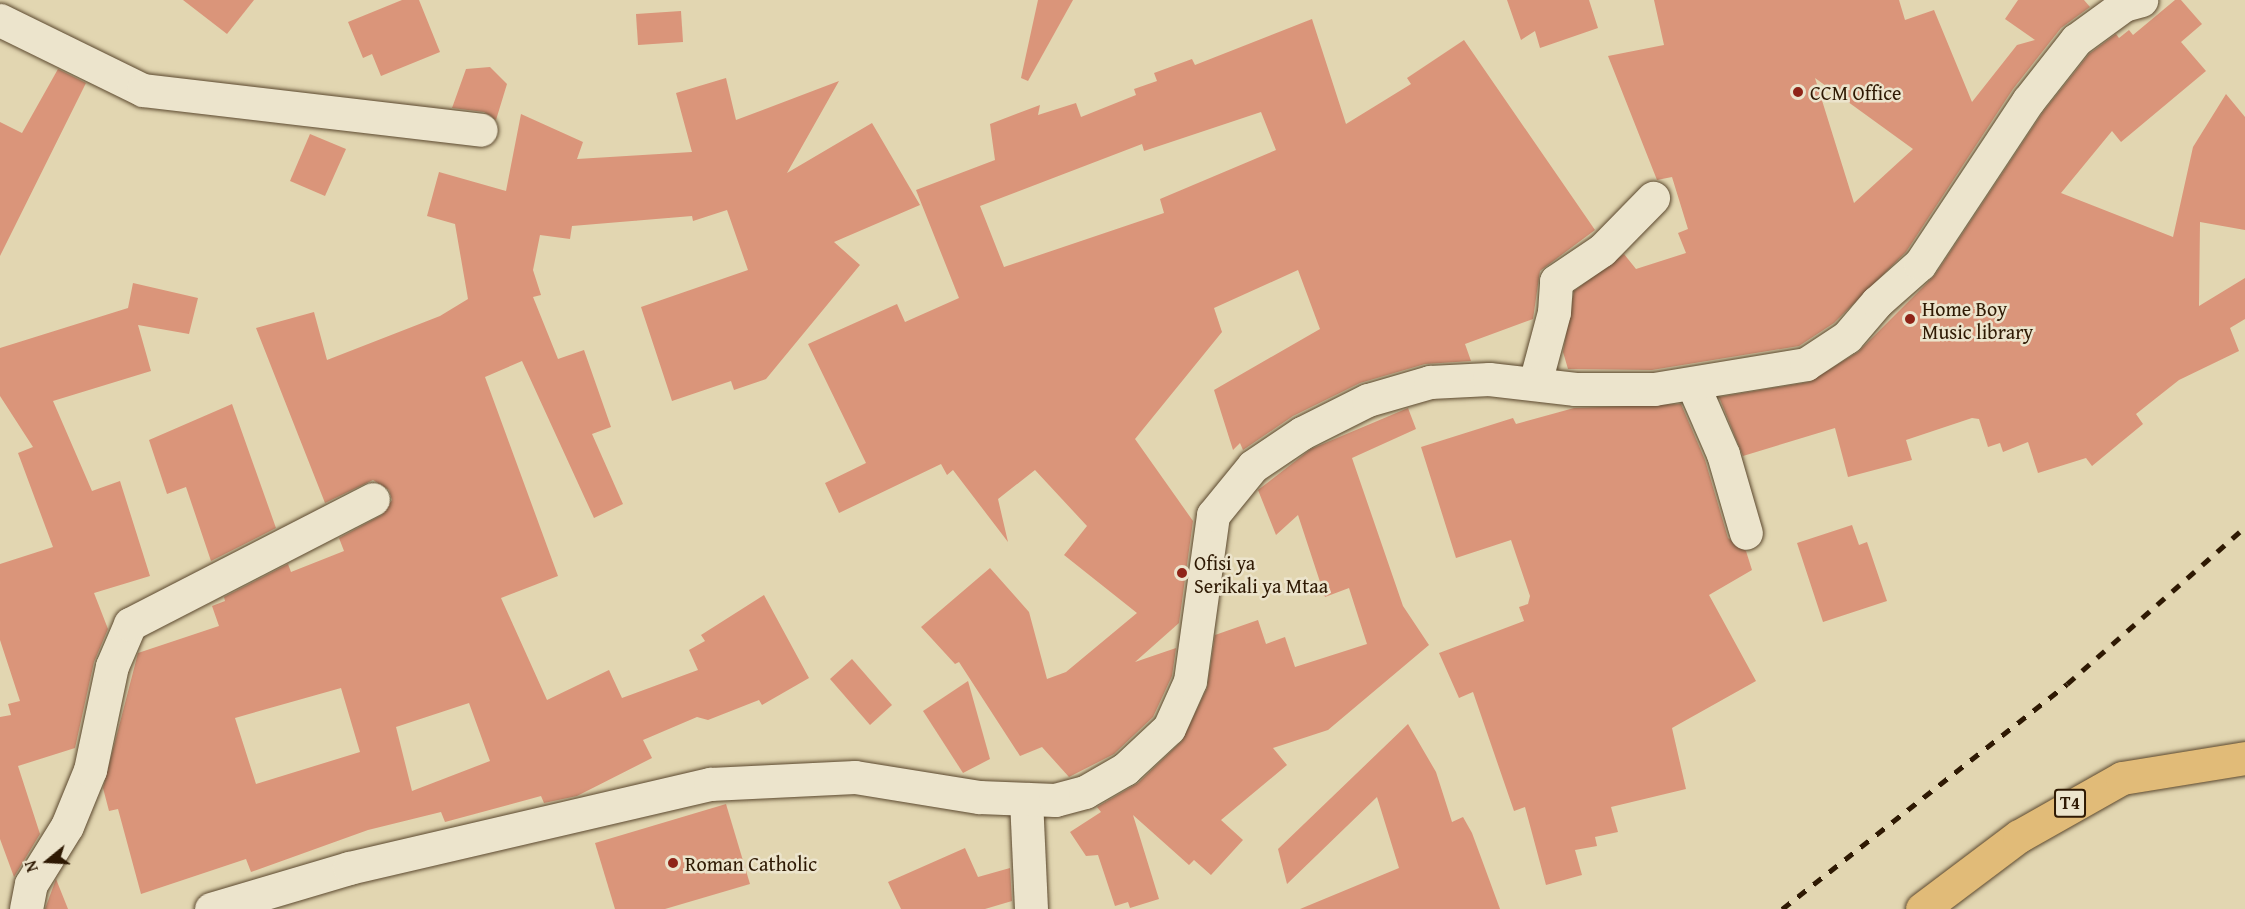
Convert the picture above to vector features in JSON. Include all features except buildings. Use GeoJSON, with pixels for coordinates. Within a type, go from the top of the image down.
{"type":"FeatureCollection","features":[{"type":"Feature","properties":{"kind":"highway","name":"T4"},"geometry":{"type":"LineString","coordinates":[[1922,909],[2019,836],[2122,778],[2245,758]]}},
{"type":"Feature","properties":{"kind":"street"},"geometry":{"type":"LineString","coordinates":[[211,909],[349,868],[710,784],[855,777],[979,797],[1054,800],[1085,792],[1125,769],[1169,728],[1190,681],[1213,515],[1252,466],[1302,433],[1368,400],[1409,388],[1489,379],[1575,389],[1693,386],[1782,372],[1806,364],[1848,337],[1877,302],[1920,264],[2028,101],[2076,40],[2124,5],[2141,0]]}},
{"type":"Feature","properties":{"kind":"street"},"geometry":{"type":"LineString","coordinates":[[0,20],[143,90],[481,130]]}},
{"type":"Feature","properties":{"kind":"street"},"geometry":{"type":"LineString","coordinates":[[1535,383],[1554,312],[1556,280],[1602,250],[1653,198]]}},
{"type":"Feature","properties":{"kind":"street"},"geometry":{"type":"LineString","coordinates":[[1693,386],[1723,454],[1746,533]]}},
{"type":"Feature","properties":{"kind":"street"},"geometry":{"type":"LineString","coordinates":[[26,909],[31,884],[67,826],[90,770],[112,666],[130,624],[373,499]]}},
{"type":"Feature","properties":{"kind":"street"},"geometry":{"type":"LineString","coordinates":[[1026,799],[1030,909]]}},
{"type":"Feature","properties":{"kind":"railway"},"geometry":{"type":"LineString","coordinates":[[1782,909],[2067,684],[2245,527]]}},
{"type":"Feature","properties":{"kind":"place","name":"CCM Office"},"geometry":{"type":"Point","coordinates":[1798,92]}},
{"type":"Feature","properties":{"kind":"place","name":"Home Boy Music library"},"geometry":{"type":"Point","coordinates":[1910,319]}},
{"type":"Feature","properties":{"kind":"place","name":"Ofisi ya Serikali ya Mtaa"},"geometry":{"type":"Point","coordinates":[1182,573]}},
{"type":"Feature","properties":{"kind":"place","name":"Roman Catholic"},"geometry":{"type":"Point","coordinates":[673,863]}}]}
